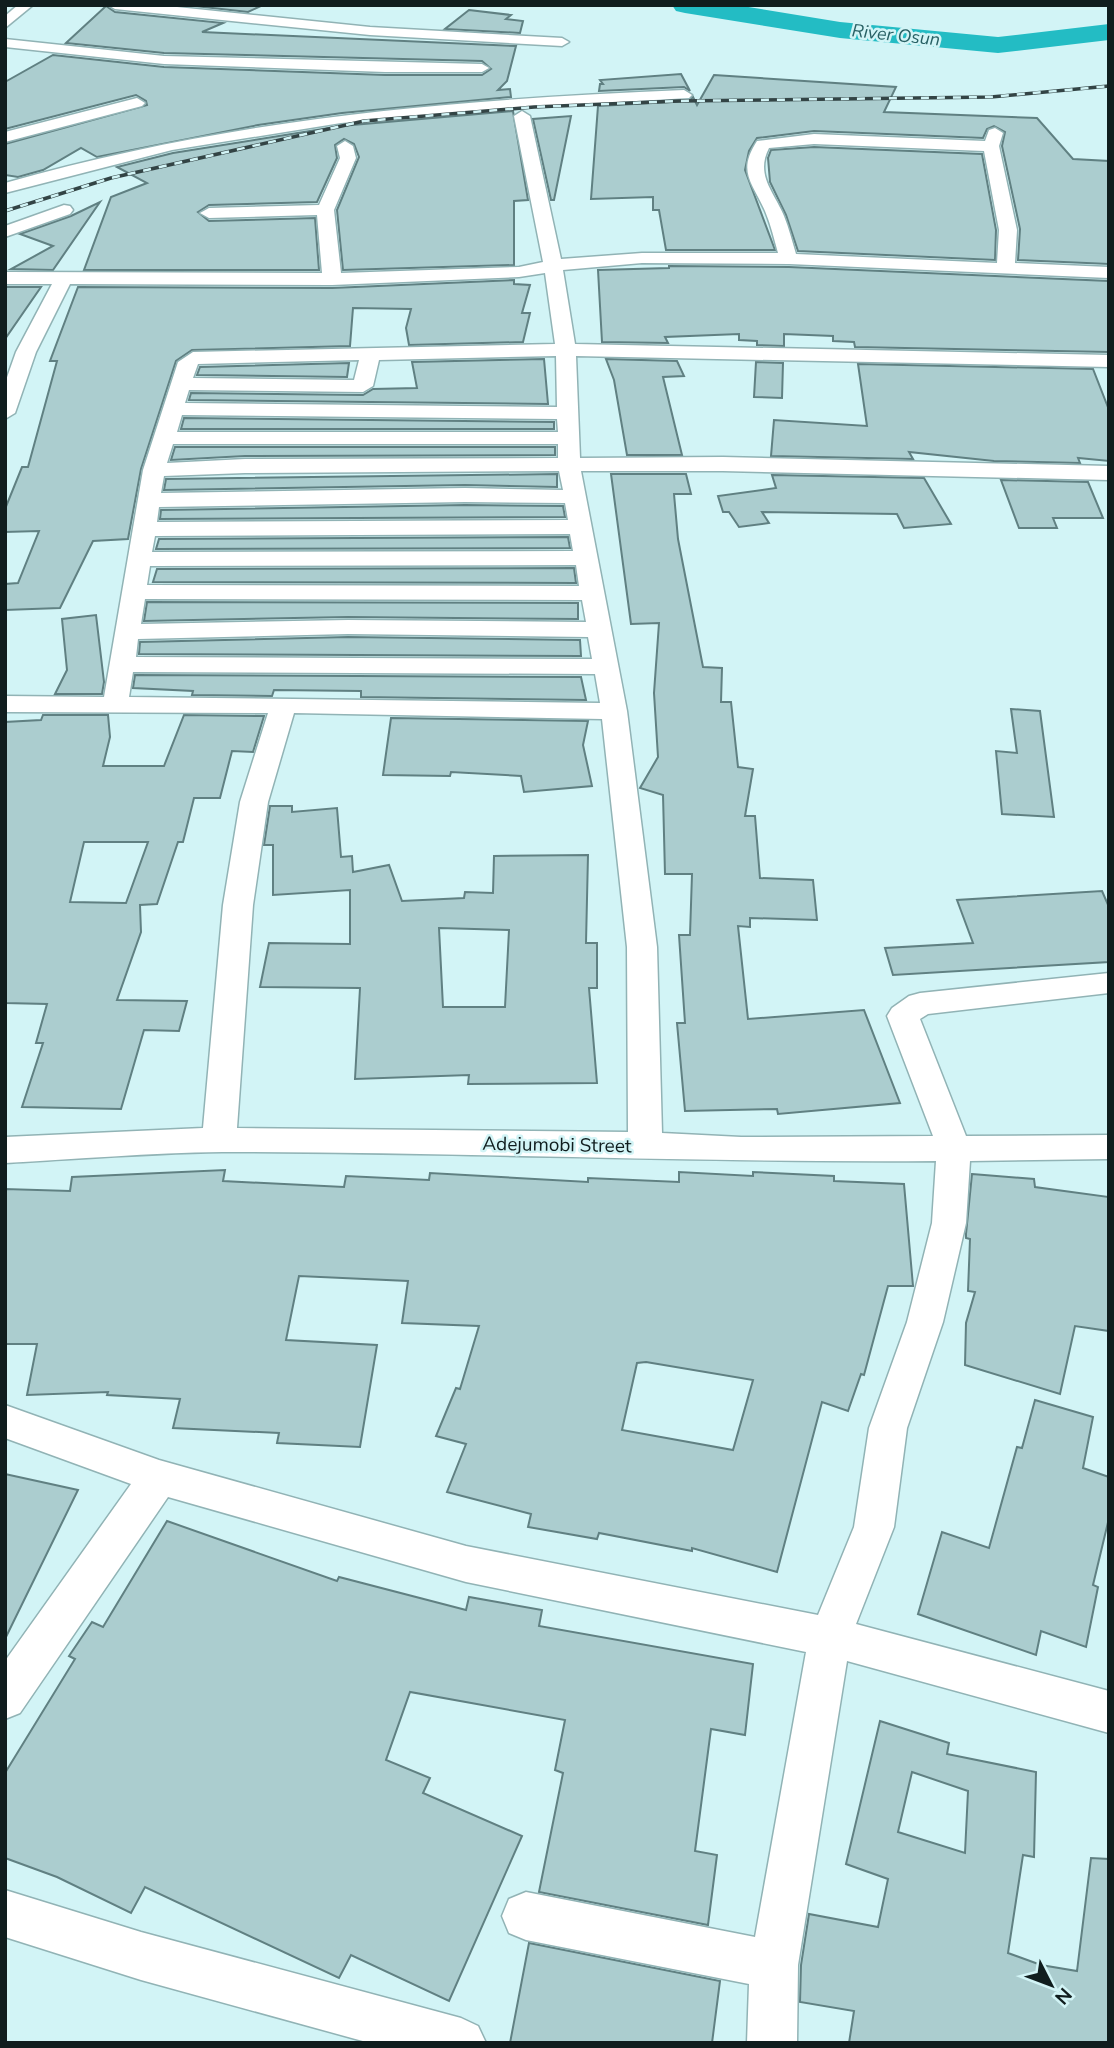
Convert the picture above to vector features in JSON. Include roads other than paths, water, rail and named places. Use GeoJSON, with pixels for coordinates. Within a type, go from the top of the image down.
{"type":"FeatureCollection","features":[{"type":"Feature","properties":{"kind":"street"},"geometry":{"type":"LineString","coordinates":[[5,24],[26,5]]}},
{"type":"Feature","properties":{"kind":"street"},"geometry":{"type":"LineString","coordinates":[[115,5],[370,31],[562,42]]}},
{"type":"Feature","properties":{"kind":"street"},"geometry":{"type":"LineString","coordinates":[[5,43],[164,60],[385,68],[482,68]]}},
{"type":"Feature","properties":{"kind":"street"},"geometry":{"type":"LineString","coordinates":[[5,188],[84,166],[255,128],[377,112],[496,102],[684,95]]}},
{"type":"Feature","properties":{"kind":"street"},"geometry":{"type":"LineString","coordinates":[[5,137],[137,103]]}},
{"type":"Feature","properties":{"kind":"street"},"geometry":{"type":"LineString","coordinates":[[522,116],[553,265],[566,350],[566,438],[569,464],[584,558],[614,710],[642,947],[645,1145]]}},
{"type":"Feature","properties":{"kind":"street"},"geometry":{"type":"LineString","coordinates":[[789,259],[774,211],[754,175],[754,159],[763,144],[814,139],[993,139],[1008,230],[1006,267]]}},
{"type":"Feature","properties":{"kind":"street"},"geometry":{"type":"LineString","coordinates":[[332,279],[325,210],[348,158],[345,146]]}},
{"type":"Feature","properties":{"kind":"street"},"geometry":{"type":"LineString","coordinates":[[5,232],[64,210]]}},
{"type":"Feature","properties":{"kind":"street"},"geometry":{"type":"LineString","coordinates":[[209,213],[325,210]]}},
{"type":"Feature","properties":{"kind":"street"},"geometry":{"type":"LineString","coordinates":[[5,278],[332,279],[519,272],[553,265],[642,258],[789,259],[1109,273]]}},
{"type":"Feature","properties":{"kind":"street"},"geometry":{"type":"LineString","coordinates":[[5,413],[26,352],[63,280]]}},
{"type":"Feature","properties":{"kind":"street"},"geometry":{"type":"LineString","coordinates":[[115,705],[154,470],[188,362],[204,355],[566,350],[1109,361]]}},
{"type":"Feature","properties":{"kind":"street"},"geometry":{"type":"LineString","coordinates":[[344,705],[349,664],[348,439],[371,352]]}},
{"type":"Feature","properties":{"kind":"street"},"geometry":{"type":"LineString","coordinates":[[182,384],[363,386]]}},
{"type":"Feature","properties":{"kind":"street"},"geometry":{"type":"LineString","coordinates":[[217,705],[230,628],[226,592],[235,558],[237,498],[257,384]]}},
{"type":"Feature","properties":{"kind":"street"},"geometry":{"type":"LineString","coordinates":[[173,409],[355,413],[566,413]]}},
{"type":"Feature","properties":{"kind":"street"},"geometry":{"type":"LineString","coordinates":[[461,413],[465,495],[462,526],[471,561],[475,593],[471,628],[480,710]]}},
{"type":"Feature","properties":{"kind":"street"},"geometry":{"type":"LineString","coordinates":[[164,438],[566,438]]}},
{"type":"Feature","properties":{"kind":"street"},"geometry":{"type":"LineString","coordinates":[[154,470],[244,466],[464,467],[569,464],[883,466],[1109,473]]}},
{"type":"Feature","properties":{"kind":"street"},"geometry":{"type":"LineString","coordinates":[[149,500],[465,495],[575,497]]}},
{"type":"Feature","properties":{"kind":"street"},"geometry":{"type":"LineString","coordinates":[[144,529],[234,526],[579,527]]}},
{"type":"Feature","properties":{"kind":"street"},"geometry":{"type":"LineString","coordinates":[[140,559],[349,558],[471,561],[584,558]]}},
{"type":"Feature","properties":{"kind":"street"},"geometry":{"type":"LineString","coordinates":[[134,592],[593,593]]}},
{"type":"Feature","properties":{"kind":"street"},"geometry":{"type":"LineString","coordinates":[[128,632],[348,627],[600,630]]}},
{"type":"Feature","properties":{"kind":"street"},"geometry":{"type":"LineString","coordinates":[[122,663],[607,667]]}},
{"type":"Feature","properties":{"kind":"street"},"geometry":{"type":"LineString","coordinates":[[5,704],[283,707],[344,705],[480,710],[614,710]]}},
{"type":"Feature","properties":{"kind":"street"},"geometry":{"type":"LineString","coordinates":[[219,1140],[239,905],[254,803],[283,707]]}},
{"type":"Feature","properties":{"kind":"street"},"geometry":{"type":"LineString","coordinates":[[772,2043],[774,1965],[830,1637],[874,1527],[888,1428],[925,1322],[948,1223],[954,1147],[903,1016],[920,1004],[1109,983]]}},
{"type":"Feature","properties":{"kind":"street","name":"Adejumobi Street"},"geometry":{"type":"LineString","coordinates":[[5,1150],[219,1140],[645,1145],[741,1150],[1109,1147]]}},
{"type":"Feature","properties":{"kind":"street"},"geometry":{"type":"LineString","coordinates":[[5,1421],[159,1477],[466,1564],[830,1637],[1109,1712]]}},
{"type":"Feature","properties":{"kind":"street"},"geometry":{"type":"LineString","coordinates":[[5,1698],[159,1477]]}},
{"type":"Feature","properties":{"kind":"street"},"geometry":{"type":"LineString","coordinates":[[5,1913],[141,1956],[461,2043]]}},
{"type":"Feature","properties":{"kind":"street"},"geometry":{"type":"LineString","coordinates":[[526,1916],[774,1965]]}},
{"type":"Feature","properties":{"kind":"waterway","name":"River Osun"},"geometry":{"type":"LineString","coordinates":[[685,5],[840,30],[998,45],[1109,32]]}},
{"type":"Feature","properties":{"kind":"railway"},"geometry":{"type":"LineString","coordinates":[[5,211],[111,178],[364,121],[534,107],[679,101],[991,97],[1109,86]]}}]}
